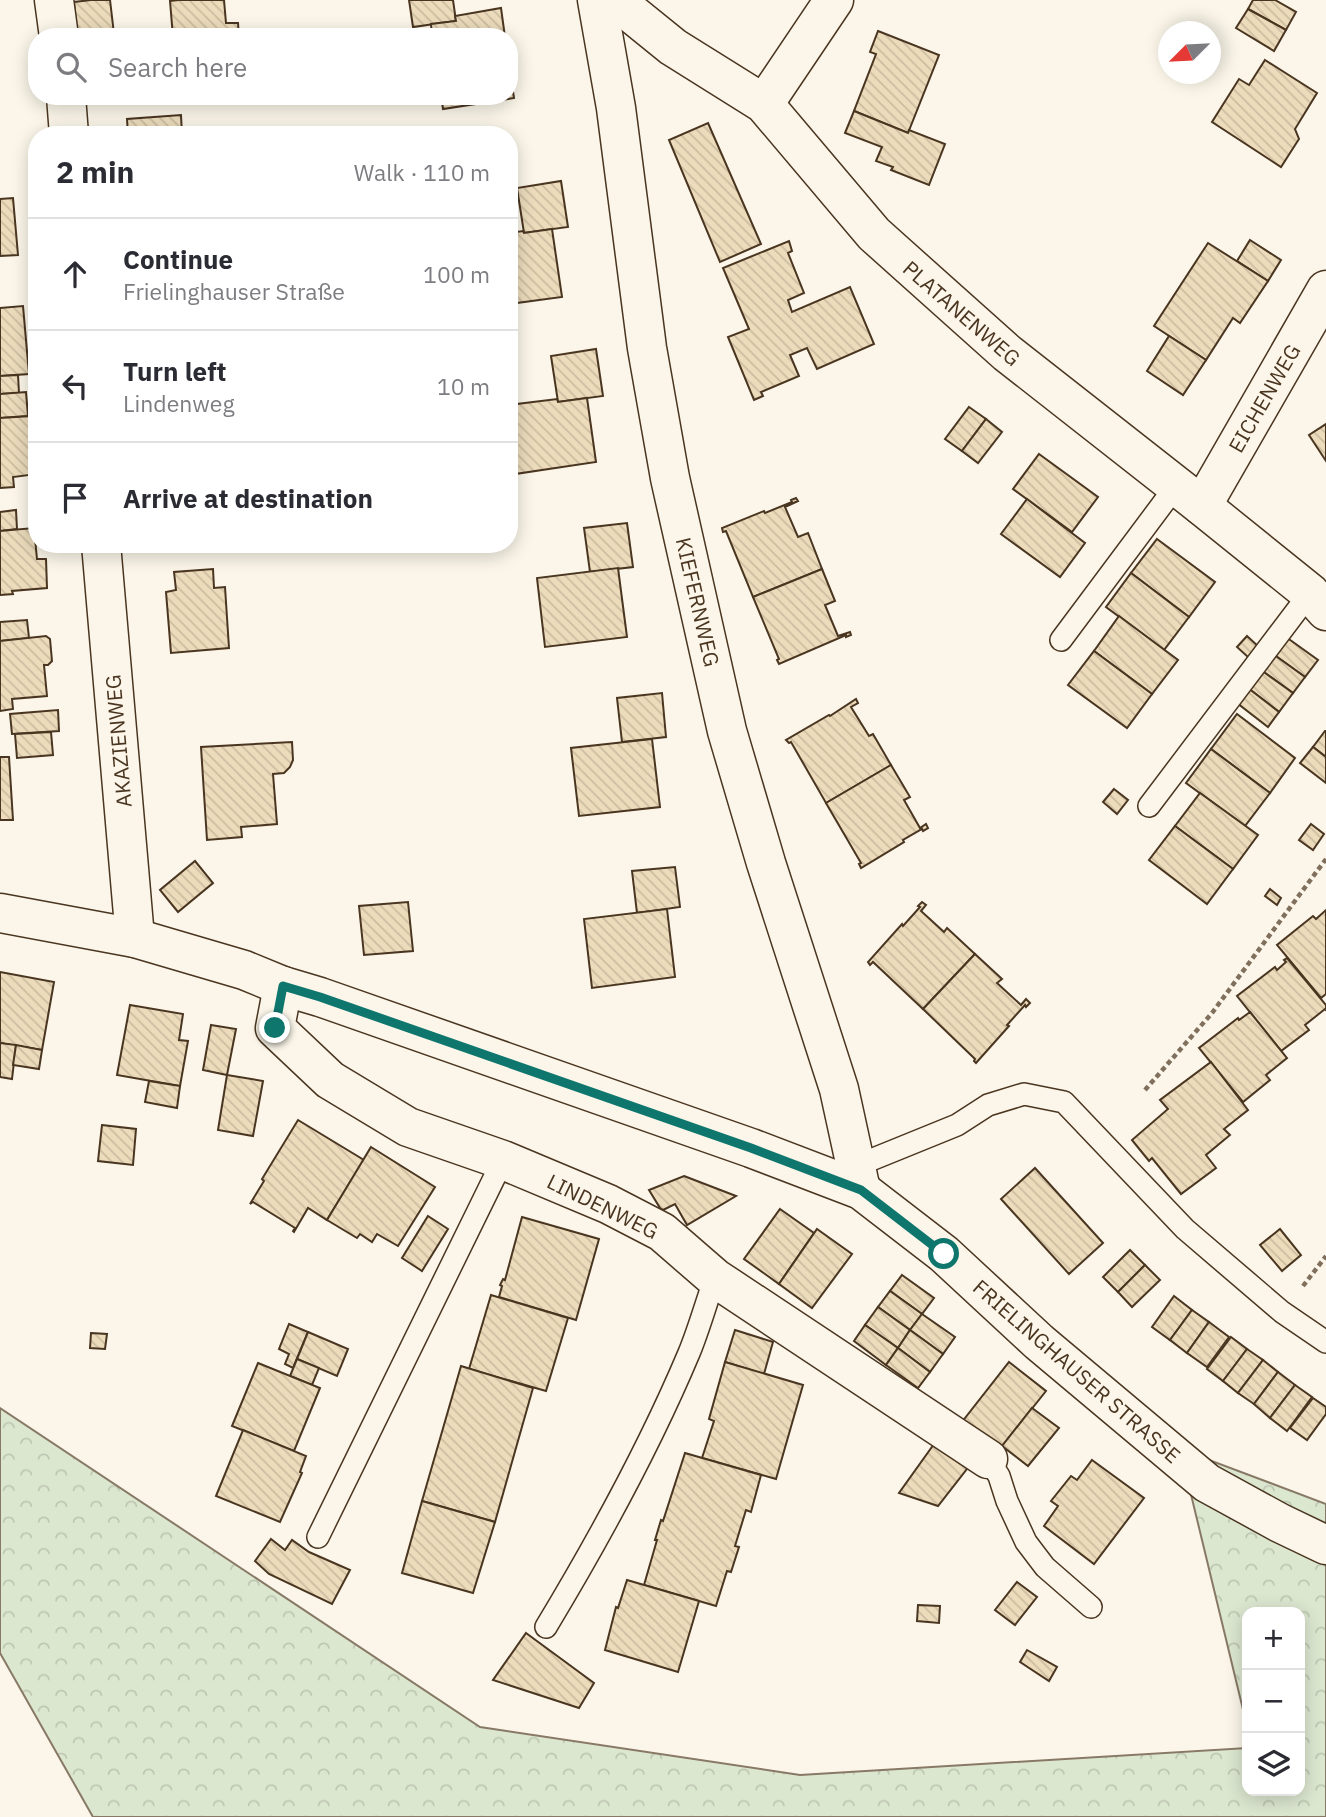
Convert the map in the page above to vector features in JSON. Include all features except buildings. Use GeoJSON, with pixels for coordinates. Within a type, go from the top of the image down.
{"type":"FeatureCollection","features":[{"type":"Feature","properties":{"kind":"street"},"geometry":{"type":"LineString","coordinates":[[54,0],[58,28]]}},
{"type":"Feature","properties":{"kind":"street","name":"KIEFERNWEG"},"geometry":{"type":"LineString","coordinates":[[597,0],[616,108],[647,348],[670,478],[727,731],[766,863],[839,1089],[859,1178]]}},
{"type":"Feature","properties":{"kind":"street","name":"PLATANENWEG"},"geometry":{"type":"LineString","coordinates":[[615,0],[673,47],[764,104],[874,234],[1007,354],[1189,496],[1318,602]]}},
{"type":"Feature","properties":{"kind":"street"},"geometry":{"type":"LineString","coordinates":[[764,104],[834,0]]}},
{"type":"Feature","properties":{"kind":"street"},"geometry":{"type":"LineString","coordinates":[[67,105],[68,126]]}},
{"type":"Feature","properties":{"kind":"street","name":"EICHENWEG"},"geometry":{"type":"LineString","coordinates":[[1189,496],[1326,290]]}},
{"type":"Feature","properties":{"kind":"street","name":"AKAZIENWEG"},"geometry":{"type":"LineString","coordinates":[[102,553],[135,938]]}},
{"type":"Feature","properties":{"kind":"street","name":"FRIELINGHAUSER STRASSE"},"geometry":{"type":"LineString","coordinates":[[0,913],[135,938],[244,970],[283,986],[751,1148],[859,1178],[1039,1342],[1207,1483],[1326,1545]]}},
{"type":"Feature","properties":{"kind":"street","name":"LINDENWEG"},"geometry":{"type":"LineString","coordinates":[[283,986],[275,1028],[330,1080],[408,1127],[503,1160],[608,1204],[662,1232],[715,1278],[988,1458]]}},
{"type":"Feature","properties":{"kind":"lane"},"geometry":{"type":"LineString","coordinates":[[1061,640],[1189,496]]}},
{"type":"Feature","properties":{"kind":"lane"},"geometry":{"type":"LineString","coordinates":[[1149,806],[1318,602]]}},
{"type":"Feature","properties":{"kind":"lane"},"geometry":{"type":"LineString","coordinates":[[859,1178],[989,1105],[1024,1094],[1064,1102],[1185,1228],[1282,1312],[1326,1342]]}},
{"type":"Feature","properties":{"kind":"lane"},"geometry":{"type":"LineString","coordinates":[[318,1536],[503,1160]]}},
{"type":"Feature","properties":{"kind":"lane"},"geometry":{"type":"LineString","coordinates":[[545,1627],[589,1556],[659,1419],[690,1351],[715,1278]]}},
{"type":"Feature","properties":{"kind":"lane"},"geometry":{"type":"LineString","coordinates":[[988,1458],[999,1476],[1026,1542],[1045,1567],[1091,1607]]}},
{"type":"Feature","properties":{"kind":"path"},"geometry":{"type":"LineString","coordinates":[[1144,1090],[1212,1013],[1326,859]]}},
{"type":"Feature","properties":{"kind":"green space"},"geometry":{"type":"Polygon","coordinates":[[[0,1408],[480,1727],[800,1775],[1242,1748],[1242,1796],[1305,1796],[1305,1607],[1242,1607],[1242,1705],[1180,1449],[1326,1504],[1326,1817],[93,1817],[0,1653],[0,1408]]]}},
{"type":"Feature","properties":{"kind":"route"},"geometry":{"type":"LineString","coordinates":[[275,1028],[283,986],[320,997],[751,1148],[861,1190],[944,1254]]}}]}
